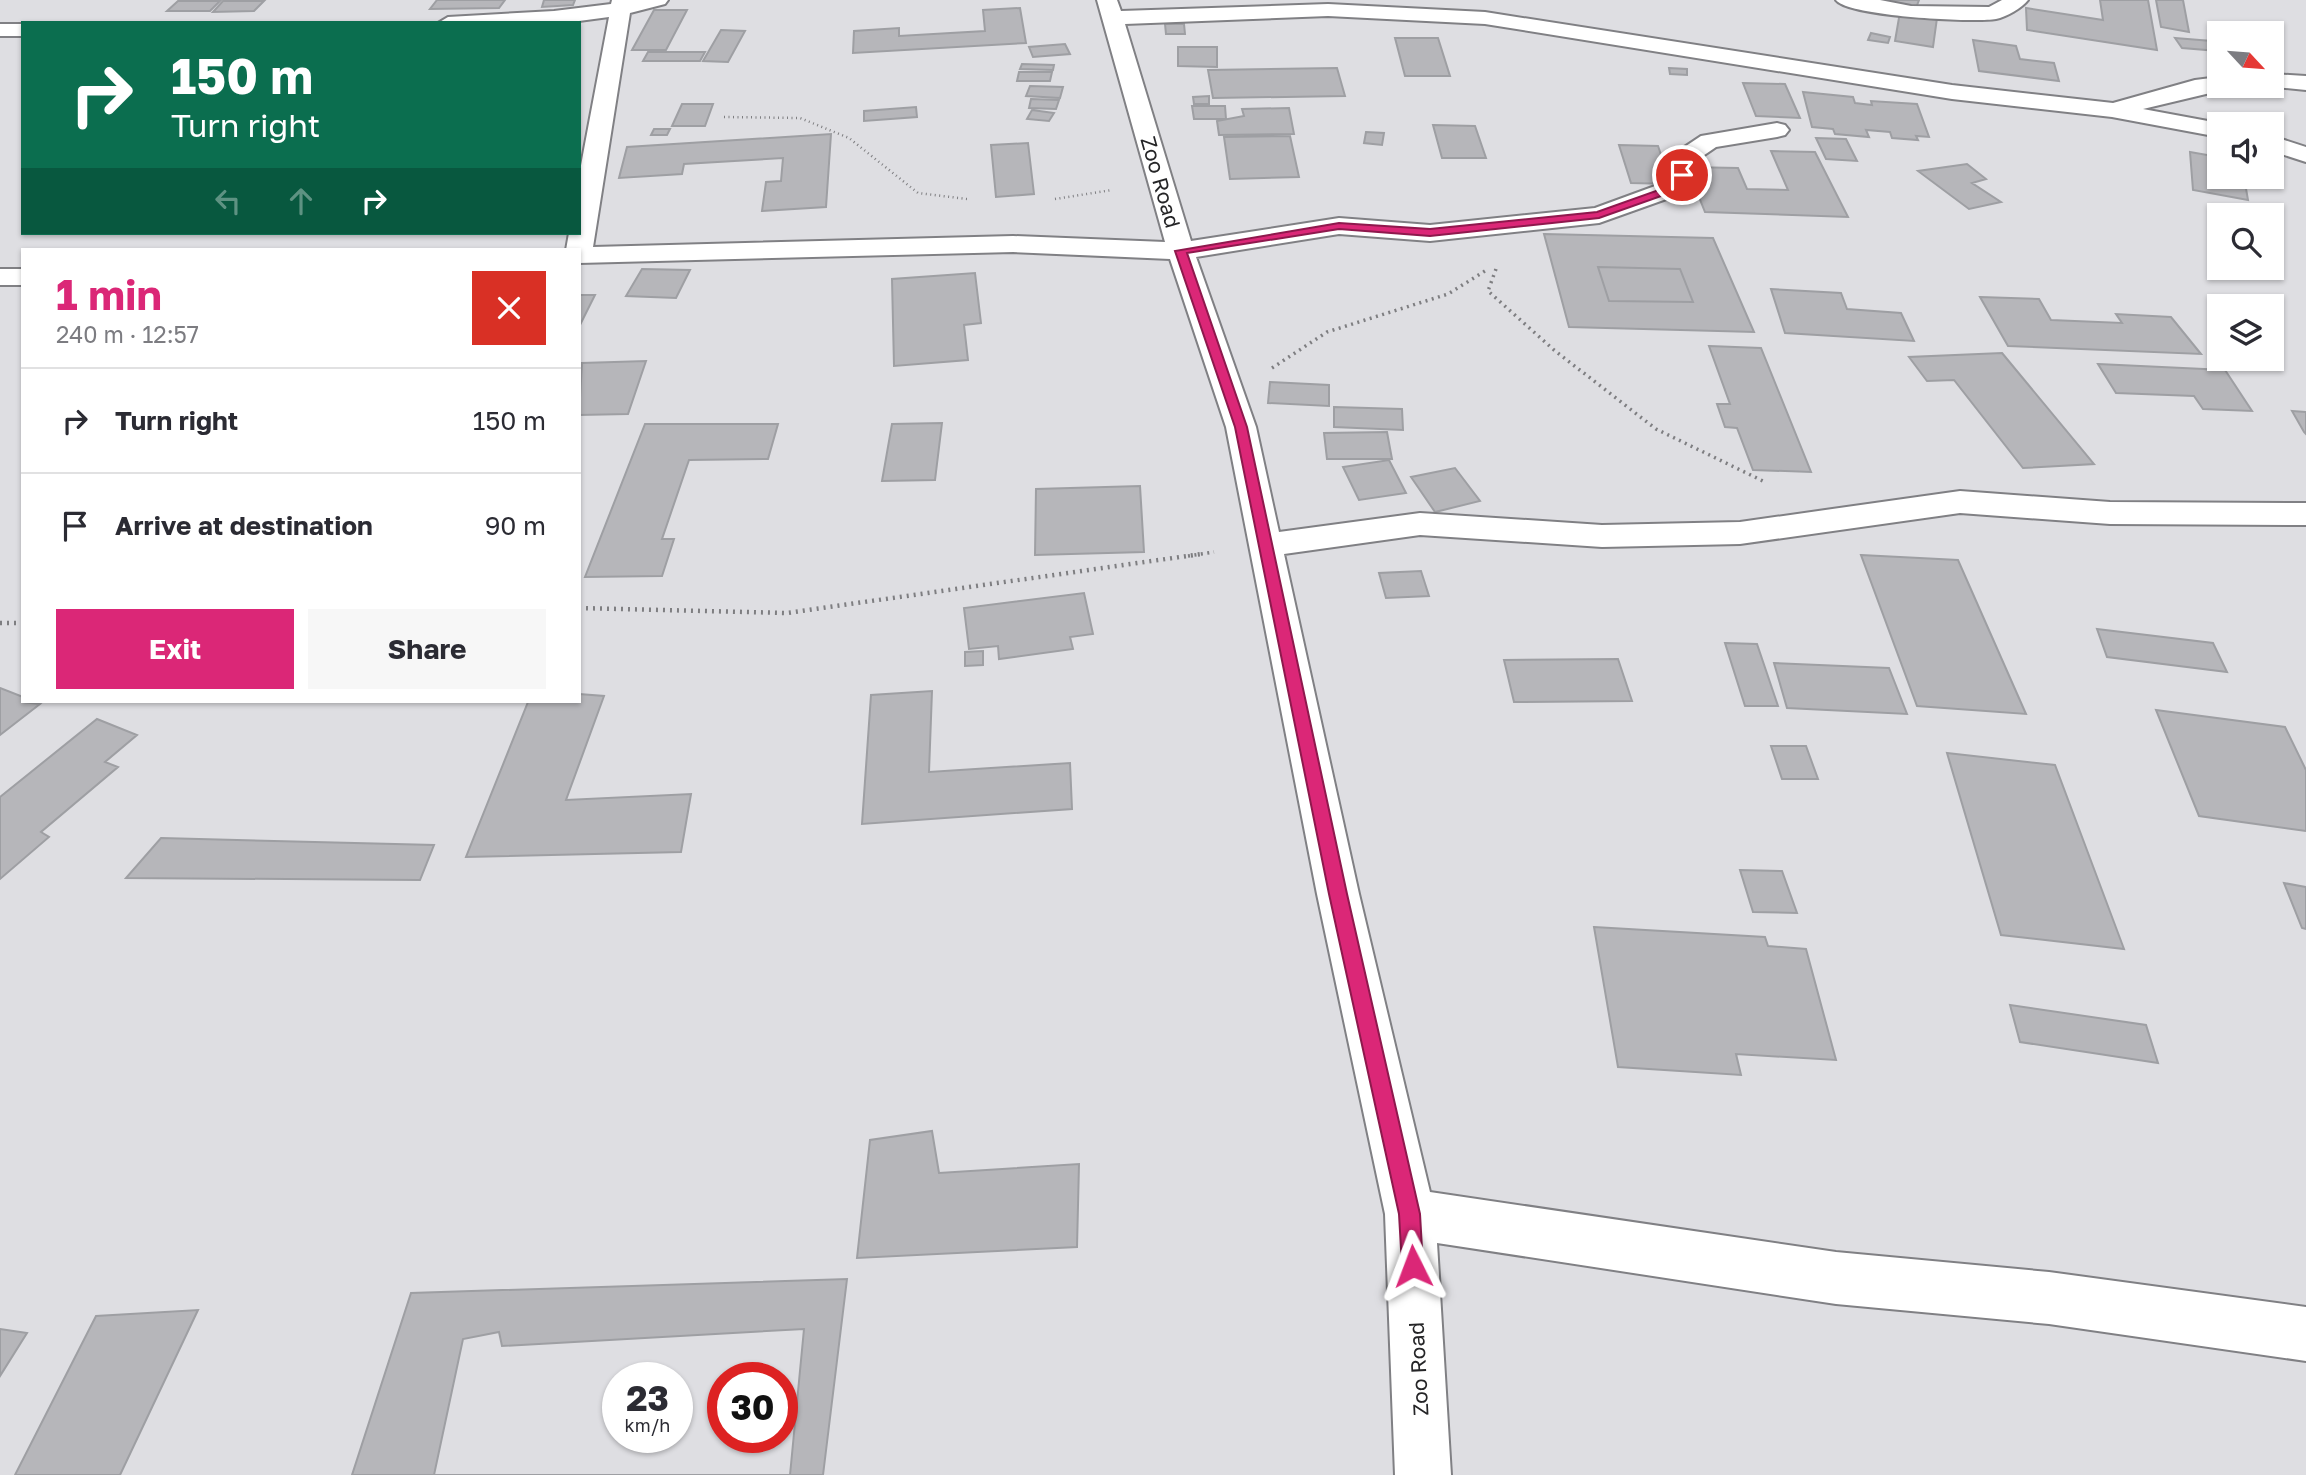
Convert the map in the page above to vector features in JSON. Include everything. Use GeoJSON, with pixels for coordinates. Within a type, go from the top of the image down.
{"type":"FeatureCollection","features":[{"type":"Feature","properties":{"kind":"street"},"geometry":{"type":"LineString","coordinates":[[503,21],[530,20],[658,0]]}},
{"type":"Feature","properties":{"kind":"street"},"geometry":{"type":"LineString","coordinates":[[1426,13],[1488,0]]}},
{"type":"Feature","properties":{"kind":"street"},"geometry":{"type":"LineString","coordinates":[[1846,0],[1911,12],[1993,13],[2018,0]]}},
{"type":"Feature","properties":{"kind":"street"},"geometry":{"type":"LineString","coordinates":[[580,248],[621,5]]}},
{"type":"Feature","properties":{"kind":"street"},"geometry":{"type":"LineString","coordinates":[[1110,9],[1328,10],[1485,18],[1952,92],[2112,110],[2207,128]]}},
{"type":"Feature","properties":{"kind":"street","name":"Zoo Road"},"geometry":{"type":"LineString","coordinates":[[1110,9],[1181,251],[1241,427],[1410,1214],[1423,1475]]}},
{"type":"Feature","properties":{"kind":"street"},"geometry":{"type":"LineString","coordinates":[[0,30],[21,30]]}},
{"type":"Feature","properties":{"kind":"street"},"geometry":{"type":"LineString","coordinates":[[2284,82],[2306,83]]}},
{"type":"Feature","properties":{"kind":"street"},"geometry":{"type":"LineString","coordinates":[[2112,110],[2207,86]]}},
{"type":"Feature","properties":{"kind":"street"},"geometry":{"type":"LineString","coordinates":[[581,253],[1000,244],[1181,251],[1339,226],[1430,233],[1541,222],[1599,215],[1677,187],[1686,157],[1709,141],[1777,130]]}},
{"type":"Feature","properties":{"kind":"street"},"geometry":{"type":"LineString","coordinates":[[2284,147],[2306,155]]}},
{"type":"Feature","properties":{"kind":"street"},"geometry":{"type":"LineString","coordinates":[[1265,545],[1420,524],[1602,536],[1740,533],[1959,502],[2110,513],[2306,514]]}},
{"type":"Feature","properties":{"kind":"street"},"geometry":{"type":"LineString","coordinates":[[1410,1214],[1836,1278],[2049,1298],[2306,1334]]}},
{"type":"Feature","properties":{"kind":"path"},"geometry":{"type":"LineString","coordinates":[[724,117],[800,118],[849,138],[918,193],[968,199]]}},
{"type":"Feature","properties":{"kind":"path"},"geometry":{"type":"LineString","coordinates":[[1044,201],[1162,183]]}},
{"type":"Feature","properties":{"kind":"path"},"geometry":{"type":"LineString","coordinates":[[1230,394],[1327,332],[1459,288],[1481,276],[1503,249],[1541,222]]}},
{"type":"Feature","properties":{"kind":"path"},"geometry":{"type":"LineString","coordinates":[[1503,249],[1488,291],[1554,350],[1656,429],[1842,519]]}},
{"type":"Feature","properties":{"kind":"path"},"geometry":{"type":"LineString","coordinates":[[581,608],[787,613],[1265,545]]}},
{"type":"Feature","properties":{"kind":"path"},"geometry":{"type":"LineString","coordinates":[[0,623],[21,622]]}},
{"type":"Feature","properties":{"kind":"building"},"geometry":{"type":"Polygon","coordinates":[[[437,0],[505,0],[499,8],[430,9],[437,0]]]}},
{"type":"Feature","properties":{"kind":"building"},"geometry":{"type":"Polygon","coordinates":[[[544,0],[575,0],[573,5],[542,7],[544,0]]]}},
{"type":"Feature","properties":{"kind":"building"},"geometry":{"type":"Polygon","coordinates":[[[1874,0],[1919,0],[1916,8],[1874,0]]]}},
{"type":"Feature","properties":{"kind":"building"},"geometry":{"type":"Polygon","coordinates":[[[2100,0],[2148,0],[2157,50],[2027,30],[2026,8],[2103,20],[2100,0]]]}},
{"type":"Feature","properties":{"kind":"building"},"geometry":{"type":"Polygon","coordinates":[[[2156,0],[2183,0],[2189,32],[2161,27],[2156,0]]]}},
{"type":"Feature","properties":{"kind":"building"},"geometry":{"type":"Polygon","coordinates":[[[178,1],[220,1],[210,11],[167,11],[178,1]]]}},
{"type":"Feature","properties":{"kind":"building"},"geometry":{"type":"Polygon","coordinates":[[[223,1],[264,1],[254,11],[213,12],[223,1]]]}},
{"type":"Feature","properties":{"kind":"building"},"geometry":{"type":"Polygon","coordinates":[[[1020,8],[1026,43],[853,53],[854,31],[899,28],[899,36],[985,31],[983,10],[1020,8]]]}},
{"type":"Feature","properties":{"kind":"building"},"geometry":{"type":"Polygon","coordinates":[[[654,10],[687,10],[666,50],[632,50],[654,10]]]}},
{"type":"Feature","properties":{"kind":"building"},"geometry":{"type":"Polygon","coordinates":[[[1900,12],[1937,18],[1933,47],[1895,41],[1900,12]]]}},
{"type":"Feature","properties":{"kind":"building"},"geometry":{"type":"Polygon","coordinates":[[[1165,24],[1184,24],[1185,34],[1166,34],[1165,24]]]}},
{"type":"Feature","properties":{"kind":"building"},"geometry":{"type":"Polygon","coordinates":[[[721,30],[745,31],[728,62],[703,61],[721,30]]]}},
{"type":"Feature","properties":{"kind":"building"},"geometry":{"type":"Polygon","coordinates":[[[1871,33],[1890,37],[1888,43],[1868,40],[1871,33]]]}},
{"type":"Feature","properties":{"kind":"building"},"geometry":{"type":"Polygon","coordinates":[[[1395,38],[1438,38],[1450,76],[1405,76],[1395,38]]]}},
{"type":"Feature","properties":{"kind":"building"},"geometry":{"type":"Polygon","coordinates":[[[2175,38],[2207,41],[2207,50],[2182,48],[2175,38]]]}},
{"type":"Feature","properties":{"kind":"building"},"geometry":{"type":"Polygon","coordinates":[[[1973,40],[2016,46],[2020,59],[2054,63],[2059,81],[1979,71],[1973,40]]]}},
{"type":"Feature","properties":{"kind":"building"},"geometry":{"type":"Polygon","coordinates":[[[1065,44],[1070,54],[1033,57],[1029,47],[1065,44]]]}},
{"type":"Feature","properties":{"kind":"building"},"geometry":{"type":"Polygon","coordinates":[[[1178,47],[1217,47],[1217,67],[1178,66],[1178,47]]]}},
{"type":"Feature","properties":{"kind":"building"},"geometry":{"type":"Polygon","coordinates":[[[648,52],[705,52],[700,61],[643,61],[648,52]]]}},
{"type":"Feature","properties":{"kind":"building"},"geometry":{"type":"Polygon","coordinates":[[[1022,64],[1054,65],[1053,70],[1020,69],[1022,64]]]}},
{"type":"Feature","properties":{"kind":"building"},"geometry":{"type":"Polygon","coordinates":[[[1337,68],[1345,96],[1213,98],[1208,70],[1337,68]]]}},
{"type":"Feature","properties":{"kind":"building"},"geometry":{"type":"Polygon","coordinates":[[[1669,68],[1687,69],[1687,75],[1670,74],[1669,68]]]}},
{"type":"Feature","properties":{"kind":"building"},"geometry":{"type":"Polygon","coordinates":[[[1019,72],[1052,72],[1050,81],[1017,81],[1019,72]]]}},
{"type":"Feature","properties":{"kind":"building"},"geometry":{"type":"Polygon","coordinates":[[[1743,83],[1785,84],[1800,118],[1756,116],[1743,83]]]}},
{"type":"Feature","properties":{"kind":"building"},"geometry":{"type":"Polygon","coordinates":[[[1030,86],[1063,87],[1060,98],[1026,96],[1030,86]]]}},
{"type":"Feature","properties":{"kind":"building"},"geometry":{"type":"Polygon","coordinates":[[[1803,92],[1853,97],[1855,103],[1872,105],[1871,101],[1917,104],[1929,137],[1916,136],[1918,140],[1892,138],[1890,132],[1866,130],[1869,137],[1835,134],[1833,129],[1812,127],[1803,92]]]}},
{"type":"Feature","properties":{"kind":"building"},"geometry":{"type":"Polygon","coordinates":[[[1209,96],[1209,104],[1194,104],[1193,97],[1209,96]]]}},
{"type":"Feature","properties":{"kind":"building"},"geometry":{"type":"Polygon","coordinates":[[[1031,99],[1059,100],[1056,109],[1029,108],[1031,99]]]}},
{"type":"Feature","properties":{"kind":"building"},"geometry":{"type":"Polygon","coordinates":[[[682,104],[713,104],[705,126],[672,126],[682,104]]]}},
{"type":"Feature","properties":{"kind":"building"},"geometry":{"type":"Polygon","coordinates":[[[1192,106],[1225,106],[1226,119],[1194,119],[1192,106]]]}},
{"type":"Feature","properties":{"kind":"building"},"geometry":{"type":"Polygon","coordinates":[[[916,107],[917,117],[864,121],[864,111],[916,107]]]}},
{"type":"Feature","properties":{"kind":"building"},"geometry":{"type":"Polygon","coordinates":[[[1289,108],[1294,134],[1219,135],[1217,121],[1244,116],[1242,109],[1289,108]]]}},
{"type":"Feature","properties":{"kind":"building"},"geometry":{"type":"Polygon","coordinates":[[[1032,110],[1054,113],[1049,121],[1027,119],[1032,110]]]}},
{"type":"Feature","properties":{"kind":"building"},"geometry":{"type":"Polygon","coordinates":[[[1433,125],[1475,126],[1486,158],[1442,158],[1433,125]]]}},
{"type":"Feature","properties":{"kind":"building"},"geometry":{"type":"Polygon","coordinates":[[[654,129],[670,129],[667,135],[651,135],[654,129]]]}},
{"type":"Feature","properties":{"kind":"building"},"geometry":{"type":"Polygon","coordinates":[[[1366,132],[1384,133],[1382,145],[1364,143],[1366,132]]]}},
{"type":"Feature","properties":{"kind":"building"},"geometry":{"type":"Polygon","coordinates":[[[831,134],[826,207],[762,211],[766,182],[781,181],[783,158],[684,164],[682,174],[619,178],[627,147],[831,134]]]}},
{"type":"Feature","properties":{"kind":"building"},"geometry":{"type":"Polygon","coordinates":[[[1290,136],[1299,177],[1230,179],[1224,137],[1290,136]]]}},
{"type":"Feature","properties":{"kind":"building"},"geometry":{"type":"Polygon","coordinates":[[[1816,138],[1846,139],[1857,161],[1826,159],[1816,138]]]}},
{"type":"Feature","properties":{"kind":"building"},"geometry":{"type":"Polygon","coordinates":[[[1028,143],[1034,194],[996,197],[991,145],[1028,143]]]}},
{"type":"Feature","properties":{"kind":"building"},"geometry":{"type":"Polygon","coordinates":[[[1619,145],[1658,146],[1671,184],[1631,183],[1619,145]]]}},
{"type":"Feature","properties":{"kind":"building"},"geometry":{"type":"Polygon","coordinates":[[[1771,151],[1815,152],[1848,217],[1705,212],[1687,167],[1738,168],[1747,189],[1788,190],[1771,151]]]}},
{"type":"Feature","properties":{"kind":"building"},"geometry":{"type":"Polygon","coordinates":[[[2190,152],[2207,155],[2207,189],[2246,189],[2248,200],[2193,190],[2190,152]]]}},
{"type":"Feature","properties":{"kind":"building"},"geometry":{"type":"Polygon","coordinates":[[[1967,164],[1986,179],[1972,183],[2001,202],[1969,209],[1918,171],[1967,164]]]}},
{"type":"Feature","properties":{"kind":"building"},"geometry":{"type":"Polygon","coordinates":[[[1544,234],[1713,238],[1754,332],[1569,327],[1544,234]],[[1598,267],[1609,301],[1693,302],[1680,269],[1598,267]]]}},
{"type":"Feature","properties":{"kind":"building"},"geometry":{"type":"Polygon","coordinates":[[[1598,267],[1680,269],[1693,302],[1609,301],[1598,267]]]}},
{"type":"Feature","properties":{"kind":"building"},"geometry":{"type":"Polygon","coordinates":[[[642,269],[690,270],[676,298],[626,296],[642,269]]]}},
{"type":"Feature","properties":{"kind":"building"},"geometry":{"type":"Polygon","coordinates":[[[975,273],[981,323],[964,325],[968,360],[894,366],[892,279],[975,273]]]}},
{"type":"Feature","properties":{"kind":"building"},"geometry":{"type":"Polygon","coordinates":[[[1771,289],[1841,293],[1847,309],[1901,313],[1914,341],[1785,333],[1771,289]]]}},
{"type":"Feature","properties":{"kind":"building"},"geometry":{"type":"Polygon","coordinates":[[[581,295],[595,295],[581,323],[581,295]]]}},
{"type":"Feature","properties":{"kind":"building"},"geometry":{"type":"Polygon","coordinates":[[[1980,297],[2039,299],[2051,320],[2122,323],[2116,314],[2171,317],[2201,354],[2008,346],[1980,297]]]}},
{"type":"Feature","properties":{"kind":"building"},"geometry":{"type":"Polygon","coordinates":[[[1709,346],[1761,348],[1811,472],[1753,470],[1737,428],[1725,427],[1717,404],[1730,404],[1709,346]]]}},
{"type":"Feature","properties":{"kind":"building"},"geometry":{"type":"Polygon","coordinates":[[[2002,353],[2094,464],[2023,468],[1954,380],[1927,381],[1909,357],[2002,353]]]}},
{"type":"Feature","properties":{"kind":"building"},"geometry":{"type":"Polygon","coordinates":[[[646,361],[628,414],[581,415],[582,363],[646,361]]]}},
{"type":"Feature","properties":{"kind":"building"},"geometry":{"type":"Polygon","coordinates":[[[2098,364],[2226,371],[2252,411],[2203,409],[2194,396],[2116,393],[2098,364]]]}},
{"type":"Feature","properties":{"kind":"building"},"geometry":{"type":"Polygon","coordinates":[[[1270,382],[1329,385],[1329,406],[1268,403],[1270,382]]]}},
{"type":"Feature","properties":{"kind":"building"},"geometry":{"type":"Polygon","coordinates":[[[1334,407],[1402,409],[1403,430],[1334,427],[1334,407]]]}},
{"type":"Feature","properties":{"kind":"building"},"geometry":{"type":"Polygon","coordinates":[[[2292,411],[2306,412],[2306,434],[2304,432],[2292,411]]]}},
{"type":"Feature","properties":{"kind":"building"},"geometry":{"type":"Polygon","coordinates":[[[942,423],[935,480],[882,481],[892,424],[942,423]]]}},
{"type":"Feature","properties":{"kind":"building"},"geometry":{"type":"Polygon","coordinates":[[[645,424],[778,424],[768,459],[689,460],[662,539],[674,539],[662,576],[585,577],[645,424]]]}},
{"type":"Feature","properties":{"kind":"building"},"geometry":{"type":"Polygon","coordinates":[[[1387,432],[1392,459],[1327,459],[1324,433],[1387,432]]]}},
{"type":"Feature","properties":{"kind":"building"},"geometry":{"type":"Polygon","coordinates":[[[1389,460],[1406,493],[1359,500],[1343,467],[1389,460]]]}},
{"type":"Feature","properties":{"kind":"building"},"geometry":{"type":"Polygon","coordinates":[[[1455,468],[1480,501],[1435,512],[1411,477],[1455,468]]]}},
{"type":"Feature","properties":{"kind":"building"},"geometry":{"type":"Polygon","coordinates":[[[1140,486],[1144,552],[1035,555],[1036,489],[1140,486]]]}},
{"type":"Feature","properties":{"kind":"building"},"geometry":{"type":"Polygon","coordinates":[[[1861,555],[1958,560],[2026,714],[1917,706],[1861,555]]]}},
{"type":"Feature","properties":{"kind":"building"},"geometry":{"type":"Polygon","coordinates":[[[1421,571],[1429,596],[1386,598],[1379,573],[1421,571]]]}},
{"type":"Feature","properties":{"kind":"building"},"geometry":{"type":"Polygon","coordinates":[[[1084,593],[1093,634],[1070,637],[1073,649],[999,659],[998,646],[969,649],[964,608],[1084,593]]]}},
{"type":"Feature","properties":{"kind":"building"},"geometry":{"type":"Polygon","coordinates":[[[2097,629],[2213,643],[2227,672],[2107,657],[2097,629]]]}},
{"type":"Feature","properties":{"kind":"building"},"geometry":{"type":"Polygon","coordinates":[[[1725,643],[1757,644],[1778,706],[1745,706],[1725,643]]]}},
{"type":"Feature","properties":{"kind":"building"},"geometry":{"type":"Polygon","coordinates":[[[983,651],[983,665],[965,666],[965,652],[983,651]]]}},
{"type":"Feature","properties":{"kind":"building"},"geometry":{"type":"Polygon","coordinates":[[[1618,659],[1632,701],[1514,702],[1504,660],[1618,659]]]}},
{"type":"Feature","properties":{"kind":"building"},"geometry":{"type":"Polygon","coordinates":[[[1774,663],[1889,668],[1907,714],[1787,708],[1774,663]]]}},
{"type":"Feature","properties":{"kind":"building"},"geometry":{"type":"Polygon","coordinates":[[[0,688],[21,696],[21,703],[40,704],[0,735],[0,688]]]}},
{"type":"Feature","properties":{"kind":"building"},"geometry":{"type":"Polygon","coordinates":[[[932,691],[929,772],[1070,763],[1072,809],[862,824],[871,695],[932,691]]]}},
{"type":"Feature","properties":{"kind":"building"},"geometry":{"type":"Polygon","coordinates":[[[581,694],[604,696],[566,800],[691,794],[681,852],[466,857],[528,703],[581,703],[581,694]]]}},
{"type":"Feature","properties":{"kind":"building"},"geometry":{"type":"Polygon","coordinates":[[[2156,710],[2285,727],[2306,770],[2306,831],[2199,816],[2156,710]]]}},
{"type":"Feature","properties":{"kind":"building"},"geometry":{"type":"Polygon","coordinates":[[[97,719],[137,735],[105,762],[118,767],[41,832],[49,837],[0,879],[0,797],[97,719]]]}},
{"type":"Feature","properties":{"kind":"building"},"geometry":{"type":"Polygon","coordinates":[[[1771,746],[1806,746],[1818,779],[1782,779],[1771,746]]]}},
{"type":"Feature","properties":{"kind":"building"},"geometry":{"type":"Polygon","coordinates":[[[1947,753],[2055,765],[2124,949],[2001,935],[1947,753]]]}},
{"type":"Feature","properties":{"kind":"building"},"geometry":{"type":"Polygon","coordinates":[[[161,838],[434,845],[420,880],[126,878],[161,838]]]}},
{"type":"Feature","properties":{"kind":"building"},"geometry":{"type":"Polygon","coordinates":[[[1740,870],[1782,871],[1797,913],[1753,912],[1740,870]]]}},
{"type":"Feature","properties":{"kind":"building"},"geometry":{"type":"Polygon","coordinates":[[[2284,883],[2306,887],[2306,929],[2302,928],[2284,883]]]}},
{"type":"Feature","properties":{"kind":"building"},"geometry":{"type":"Polygon","coordinates":[[[1594,927],[1765,937],[1768,946],[1806,949],[1836,1060],[1736,1054],[1741,1075],[1618,1067],[1594,927]]]}},
{"type":"Feature","properties":{"kind":"building"},"geometry":{"type":"Polygon","coordinates":[[[2010,1005],[2146,1025],[2158,1063],[2020,1042],[2010,1005]]]}},
{"type":"Feature","properties":{"kind":"building"},"geometry":{"type":"Polygon","coordinates":[[[932,1131],[939,1173],[1079,1164],[1077,1247],[857,1258],[870,1140],[932,1131]]]}},
{"type":"Feature","properties":{"kind":"building"},"geometry":{"type":"Polygon","coordinates":[[[847,1279],[823,1475],[352,1475],[411,1293],[847,1279]]]}},
{"type":"Feature","properties":{"kind":"building"},"geometry":{"type":"Polygon","coordinates":[[[198,1310],[120,1475],[15,1475],[96,1316],[198,1310]]]}},
{"type":"Feature","properties":{"kind":"building"},"geometry":{"type":"Polygon","coordinates":[[[0,1329],[27,1333],[0,1376],[0,1329]]]}},
{"type":"Feature","properties":{"kind":"building"},"geometry":{"type":"Polygon","coordinates":[[[804,1329],[798,1392],[798,1362],[707,1362],[707,1453],[792,1453],[790,1475],[434,1475],[463,1339],[499,1332],[502,1346],[804,1329]]]}},
{"type":"Feature","properties":{"kind":"route"},"geometry":{"type":"LineString","coordinates":[[1413,1266],[1410,1214],[1338,894],[1241,427],[1181,251],[1339,226],[1430,233],[1599,215],[1677,187],[1682,175]]}}]}
